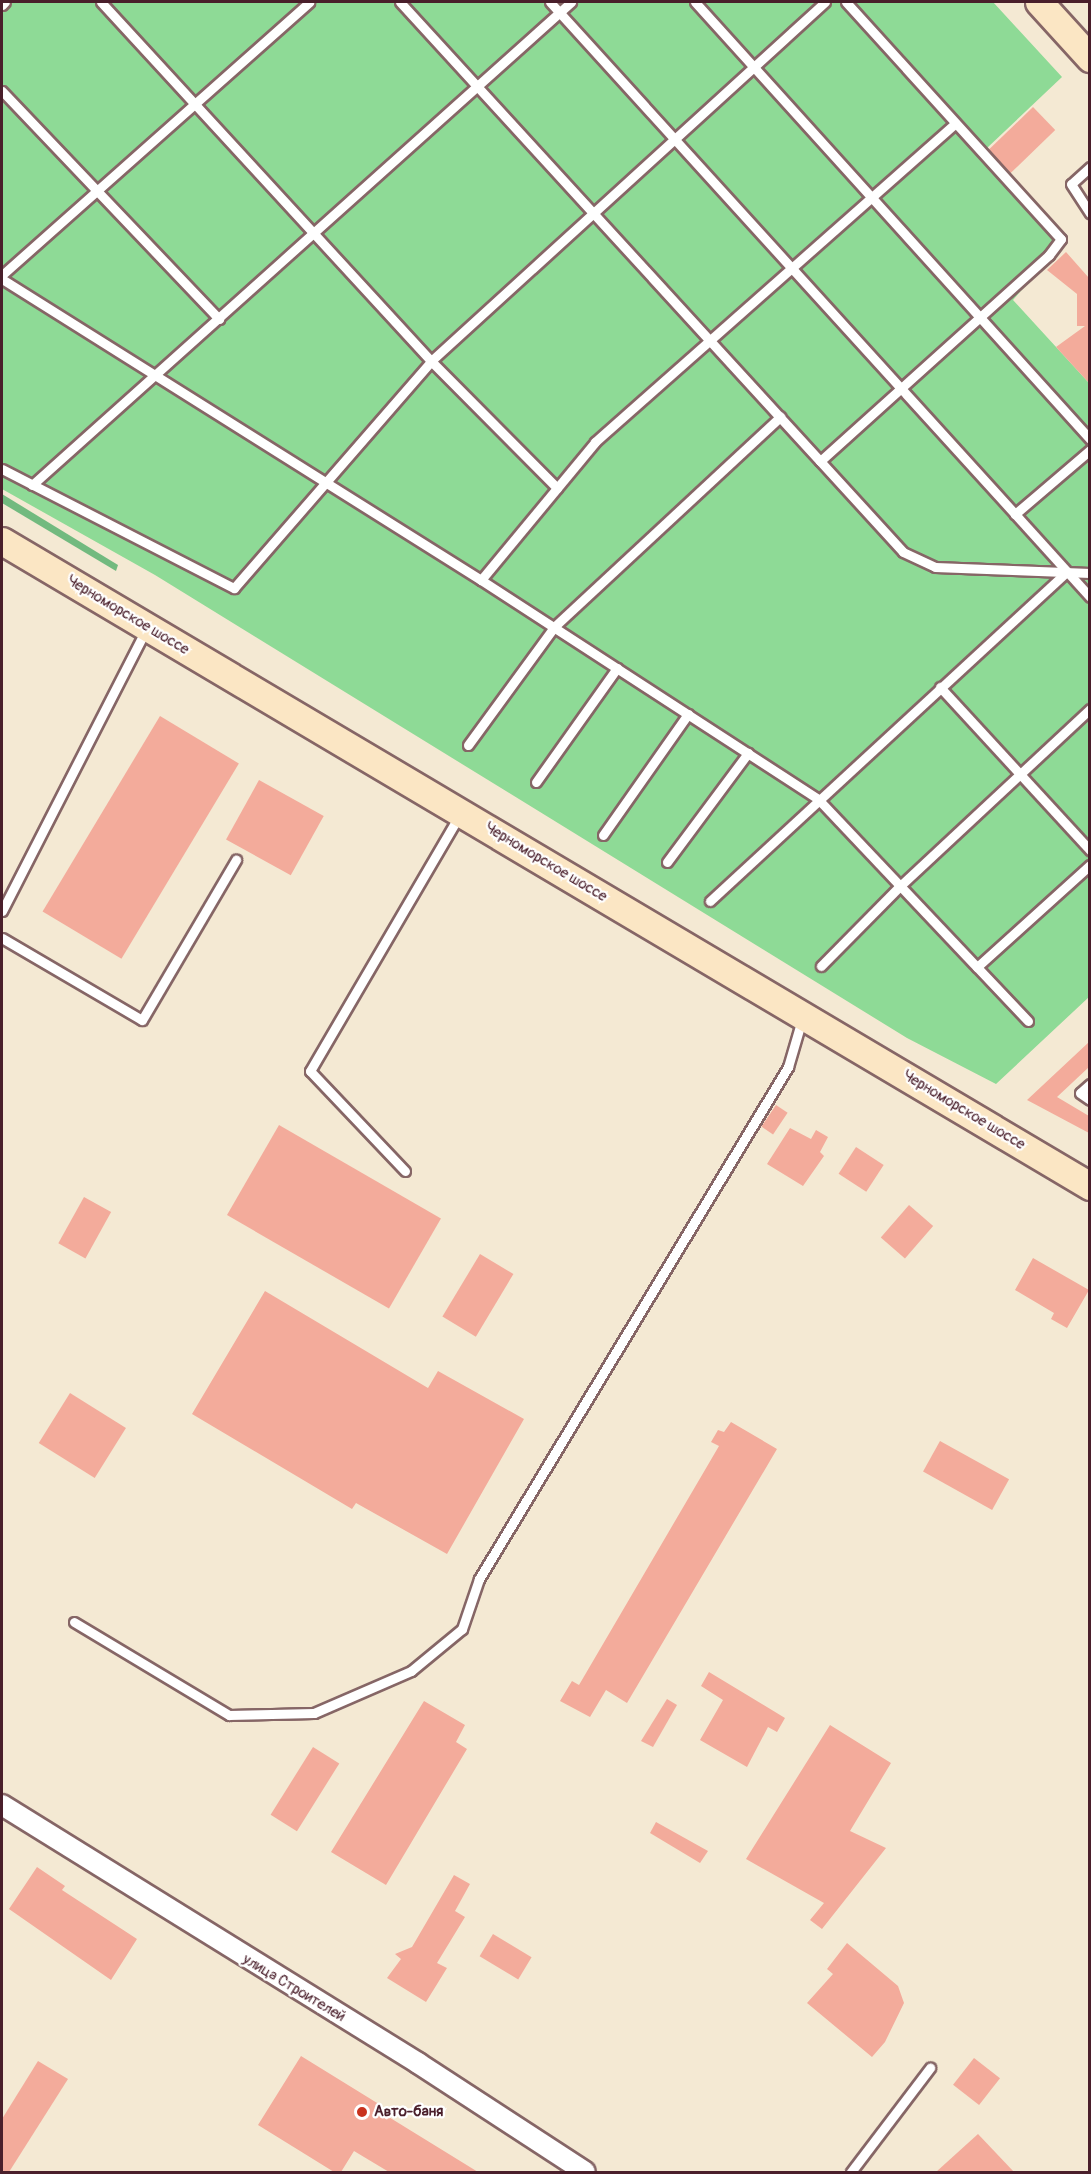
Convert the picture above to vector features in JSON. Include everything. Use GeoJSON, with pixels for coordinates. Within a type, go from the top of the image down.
{"type":"FeatureCollection","features":[{"type":"Feature","properties":{"kind":"main road"},"geometry":{"type":"LineString","coordinates":[[1039,2],[1089,58]]}},
{"type":"Feature","properties":{"kind":"main road","name":"Черноморское шоссе"},"geometry":{"type":"LineString","coordinates":[[2,541],[804,1014],[1089,1186]]}},
{"type":"Feature","properties":{"kind":"street","name":"улица Строителей"},"geometry":{"type":"LineString","coordinates":[[2,1805],[418,2063],[585,2172]]}},
{"type":"Feature","properties":{"kind":"lane"},"geometry":{"type":"LineString","coordinates":[[101,2],[431,361],[557,488]]}},
{"type":"Feature","properties":{"kind":"lane"},"geometry":{"type":"LineString","coordinates":[[2,275],[309,2]]}},
{"type":"Feature","properties":{"kind":"lane"},"geometry":{"type":"LineString","coordinates":[[400,2],[903,552],[935,567],[1089,573]]}},
{"type":"Feature","properties":{"kind":"lane"},"geometry":{"type":"LineString","coordinates":[[550,2],[1089,597]]}},
{"type":"Feature","properties":{"kind":"lane"},"geometry":{"type":"LineString","coordinates":[[32,485],[571,2]]}},
{"type":"Feature","properties":{"kind":"lane"},"geometry":{"type":"LineString","coordinates":[[695,2],[1089,439]]}},
{"type":"Feature","properties":{"kind":"lane"},"geometry":{"type":"LineString","coordinates":[[2,469],[234,588],[431,361],[825,2]]}},
{"type":"Feature","properties":{"kind":"lane"},"geometry":{"type":"LineString","coordinates":[[820,461],[981,317],[1061,240],[846,2]]}},
{"type":"Feature","properties":{"kind":"lane"},"geometry":{"type":"LineString","coordinates":[[2,91],[98,189],[219,319]]}},
{"type":"Feature","properties":{"kind":"lane"},"geometry":{"type":"LineString","coordinates":[[480,580],[595,442],[955,123]]}},
{"type":"Feature","properties":{"kind":"lane"},"geometry":{"type":"LineString","coordinates":[[1089,167],[1071,184],[1089,213]]}},
{"type":"Feature","properties":{"kind":"lane"},"geometry":{"type":"LineString","coordinates":[[2,279],[325,481],[818,799],[1028,1021]]}},
{"type":"Feature","properties":{"kind":"lane"},"geometry":{"type":"LineString","coordinates":[[468,745],[554,627],[780,417]]}},
{"type":"Feature","properties":{"kind":"lane"},"geometry":{"type":"LineString","coordinates":[[1015,514],[1089,450]]}},
{"type":"Feature","properties":{"kind":"lane"},"geometry":{"type":"LineString","coordinates":[[710,901],[818,799],[1067,572]]}},
{"type":"Feature","properties":{"kind":"lane"},"geometry":{"type":"LineString","coordinates":[[2,911],[147,627]]}},
{"type":"Feature","properties":{"kind":"lane"},"geometry":{"type":"LineString","coordinates":[[536,782],[617,668]]}},
{"type":"Feature","properties":{"kind":"lane"},"geometry":{"type":"LineString","coordinates":[[940,687],[1089,850]]}},
{"type":"Feature","properties":{"kind":"lane"},"geometry":{"type":"LineString","coordinates":[[821,966],[899,887],[1089,709]]}},
{"type":"Feature","properties":{"kind":"lane"},"geometry":{"type":"LineString","coordinates":[[603,836],[688,714]]}},
{"type":"Feature","properties":{"kind":"lane"},"geometry":{"type":"LineString","coordinates":[[667,862],[748,753]]}},
{"type":"Feature","properties":{"kind":"lane"},"geometry":{"type":"LineString","coordinates":[[405,1171],[310,1071],[462,812]]}},
{"type":"Feature","properties":{"kind":"lane"},"geometry":{"type":"LineString","coordinates":[[2,938],[142,1020],[236,860]]}},
{"type":"Feature","properties":{"kind":"lane"},"geometry":{"type":"LineString","coordinates":[[977,967],[1089,865]]}},
{"type":"Feature","properties":{"kind":"lane"},"geometry":{"type":"LineString","coordinates":[[74,1622],[230,1716],[314,1713],[411,1671],[462,1629],[479,1579],[788,1068],[804,1014]]}},
{"type":"Feature","properties":{"kind":"lane"},"geometry":{"type":"LineString","coordinates":[[1089,1084],[1080,1093],[1089,1100]]}},
{"type":"Feature","properties":{"kind":"lane"},"geometry":{"type":"LineString","coordinates":[[851,2172],[930,2067]]}},
{"type":"Feature","properties":{"kind":"green space"},"geometry":{"type":"Polygon","coordinates":[[[2,2],[993,2],[1062,77],[987,148],[1067,238],[1013,300],[1089,383],[1089,997],[996,1084],[907,1038],[155,575],[2,489],[2,2]]]}},
{"type":"Feature","properties":{"kind":"green space"},"geometry":{"type":"Polygon","coordinates":[[[2,494],[118,565],[116,571],[2,503],[2,494]]]}},
{"type":"Feature","properties":{"kind":"building"},"geometry":{"type":"Polygon","coordinates":[[[1033,107],[1055,130],[1011,173],[988,150],[1033,107]]]}},
{"type":"Feature","properties":{"kind":"building"},"geometry":{"type":"Polygon","coordinates":[[[1066,252],[1089,278],[1089,383],[1056,347],[1085,326],[1077,326],[1077,294],[1047,270],[1066,252]]]}},
{"type":"Feature","properties":{"kind":"building"},"geometry":{"type":"Polygon","coordinates":[[[160,716],[239,763],[121,959],[43,911],[160,716]]]}},
{"type":"Feature","properties":{"kind":"building"},"geometry":{"type":"Polygon","coordinates":[[[259,780],[324,816],[291,875],[226,839],[259,780]]]}},
{"type":"Feature","properties":{"kind":"building"},"geometry":{"type":"Polygon","coordinates":[[[1089,1042],[1089,1067],[1057,1097],[1089,1116],[1089,1133],[1027,1100],[1089,1042]]]}},
{"type":"Feature","properties":{"kind":"building"},"geometry":{"type":"Polygon","coordinates":[[[776,1105],[788,1113],[773,1134],[761,1127],[776,1105]]]}},
{"type":"Feature","properties":{"kind":"building"},"geometry":{"type":"Polygon","coordinates":[[[279,1125],[441,1218],[389,1309],[227,1215],[279,1125]]]}},
{"type":"Feature","properties":{"kind":"building"},"geometry":{"type":"Polygon","coordinates":[[[790,1128],[811,1139],[816,1130],[828,1137],[820,1152],[824,1156],[803,1186],[767,1164],[790,1128]]]}},
{"type":"Feature","properties":{"kind":"building"},"geometry":{"type":"Polygon","coordinates":[[[856,1147],[884,1165],[866,1192],[839,1174],[856,1147]]]}},
{"type":"Feature","properties":{"kind":"building"},"geometry":{"type":"Polygon","coordinates":[[[84,1197],[111,1212],[85,1258],[58,1243],[84,1197]]]}},
{"type":"Feature","properties":{"kind":"building"},"geometry":{"type":"Polygon","coordinates":[[[909,1205],[933,1226],[905,1258],[881,1237],[909,1205]]]}},
{"type":"Feature","properties":{"kind":"building"},"geometry":{"type":"Polygon","coordinates":[[[480,1254],[513,1274],[476,1337],[442,1317],[480,1254]]]}},
{"type":"Feature","properties":{"kind":"building"},"geometry":{"type":"Polygon","coordinates":[[[1033,1258],[1089,1290],[1067,1328],[1051,1319],[1054,1313],[1015,1290],[1033,1258]]]}},
{"type":"Feature","properties":{"kind":"building"},"geometry":{"type":"Polygon","coordinates":[[[265,1291],[428,1388],[438,1371],[524,1419],[447,1554],[356,1503],[352,1509],[192,1414],[265,1291]]]}},
{"type":"Feature","properties":{"kind":"building"},"geometry":{"type":"Polygon","coordinates":[[[70,1393],[126,1428],[95,1478],[39,1443],[70,1393]]]}},
{"type":"Feature","properties":{"kind":"building"},"geometry":{"type":"Polygon","coordinates":[[[731,1422],[777,1449],[627,1703],[606,1690],[590,1717],[560,1701],[572,1681],[579,1685],[719,1446],[711,1442],[718,1430],[724,1432],[731,1422]]]}},
{"type":"Feature","properties":{"kind":"building"},"geometry":{"type":"Polygon","coordinates":[[[940,1441],[1009,1479],[992,1510],[923,1472],[940,1441]]]}},
{"type":"Feature","properties":{"kind":"building"},"geometry":{"type":"Polygon","coordinates":[[[709,1672],[785,1718],[777,1732],[768,1727],[747,1767],[700,1740],[723,1700],[701,1686],[709,1672]]]}},
{"type":"Feature","properties":{"kind":"building"},"geometry":{"type":"Polygon","coordinates":[[[667,1699],[677,1705],[653,1747],[641,1741],[667,1699]]]}},
{"type":"Feature","properties":{"kind":"building"},"geometry":{"type":"Polygon","coordinates":[[[424,1701],[465,1725],[456,1742],[467,1749],[386,1885],[331,1852],[424,1701]]]}},
{"type":"Feature","properties":{"kind":"building"},"geometry":{"type":"Polygon","coordinates":[[[830,1725],[891,1763],[850,1831],[886,1848],[822,1929],[810,1920],[824,1903],[746,1859],[830,1725]]]}},
{"type":"Feature","properties":{"kind":"building"},"geometry":{"type":"Polygon","coordinates":[[[313,1747],[339,1763],[297,1831],[271,1815],[313,1747]]]}},
{"type":"Feature","properties":{"kind":"building"},"geometry":{"type":"Polygon","coordinates":[[[656,1822],[708,1851],[700,1863],[650,1833],[656,1822]]]}},
{"type":"Feature","properties":{"kind":"building"},"geometry":{"type":"Polygon","coordinates":[[[37,1867],[65,1886],[62,1890],[137,1939],[111,1980],[9,1909],[37,1867]]]}},
{"type":"Feature","properties":{"kind":"building"},"geometry":{"type":"Polygon","coordinates":[[[454,1875],[470,1884],[455,1911],[465,1917],[437,1963],[447,1968],[426,2002],[387,1978],[401,1959],[395,1954],[412,1947],[454,1875]]]}},
{"type":"Feature","properties":{"kind":"building"},"geometry":{"type":"Polygon","coordinates":[[[493,1934],[532,1957],[518,1979],[480,1956],[493,1934]]]}},
{"type":"Feature","properties":{"kind":"building"},"geometry":{"type":"Polygon","coordinates":[[[847,1943],[898,1986],[904,2003],[885,2042],[872,2057],[807,2003],[833,1974],[827,1969],[847,1943]]]}},
{"type":"Feature","properties":{"kind":"building"},"geometry":{"type":"Polygon","coordinates":[[[301,2056],[382,2106],[379,2111],[478,2172],[389,2172],[354,2151],[341,2172],[334,2172],[258,2125],[301,2056]]]}},
{"type":"Feature","properties":{"kind":"building"},"geometry":{"type":"Polygon","coordinates":[[[974,2058],[1000,2078],[979,2105],[953,2085],[974,2058]]]}},
{"type":"Feature","properties":{"kind":"building"},"geometry":{"type":"Polygon","coordinates":[[[38,2061],[68,2079],[9,2172],[2,2172],[2,2119],[38,2061]]]}},
{"type":"Feature","properties":{"kind":"building"},"geometry":{"type":"Polygon","coordinates":[[[978,2134],[1014,2172],[936,2172],[978,2134]]]}},
{"type":"Feature","properties":{"kind":"place","name":"Авто-баня"},"geometry":{"type":"Point","coordinates":[362,2112]}}]}
